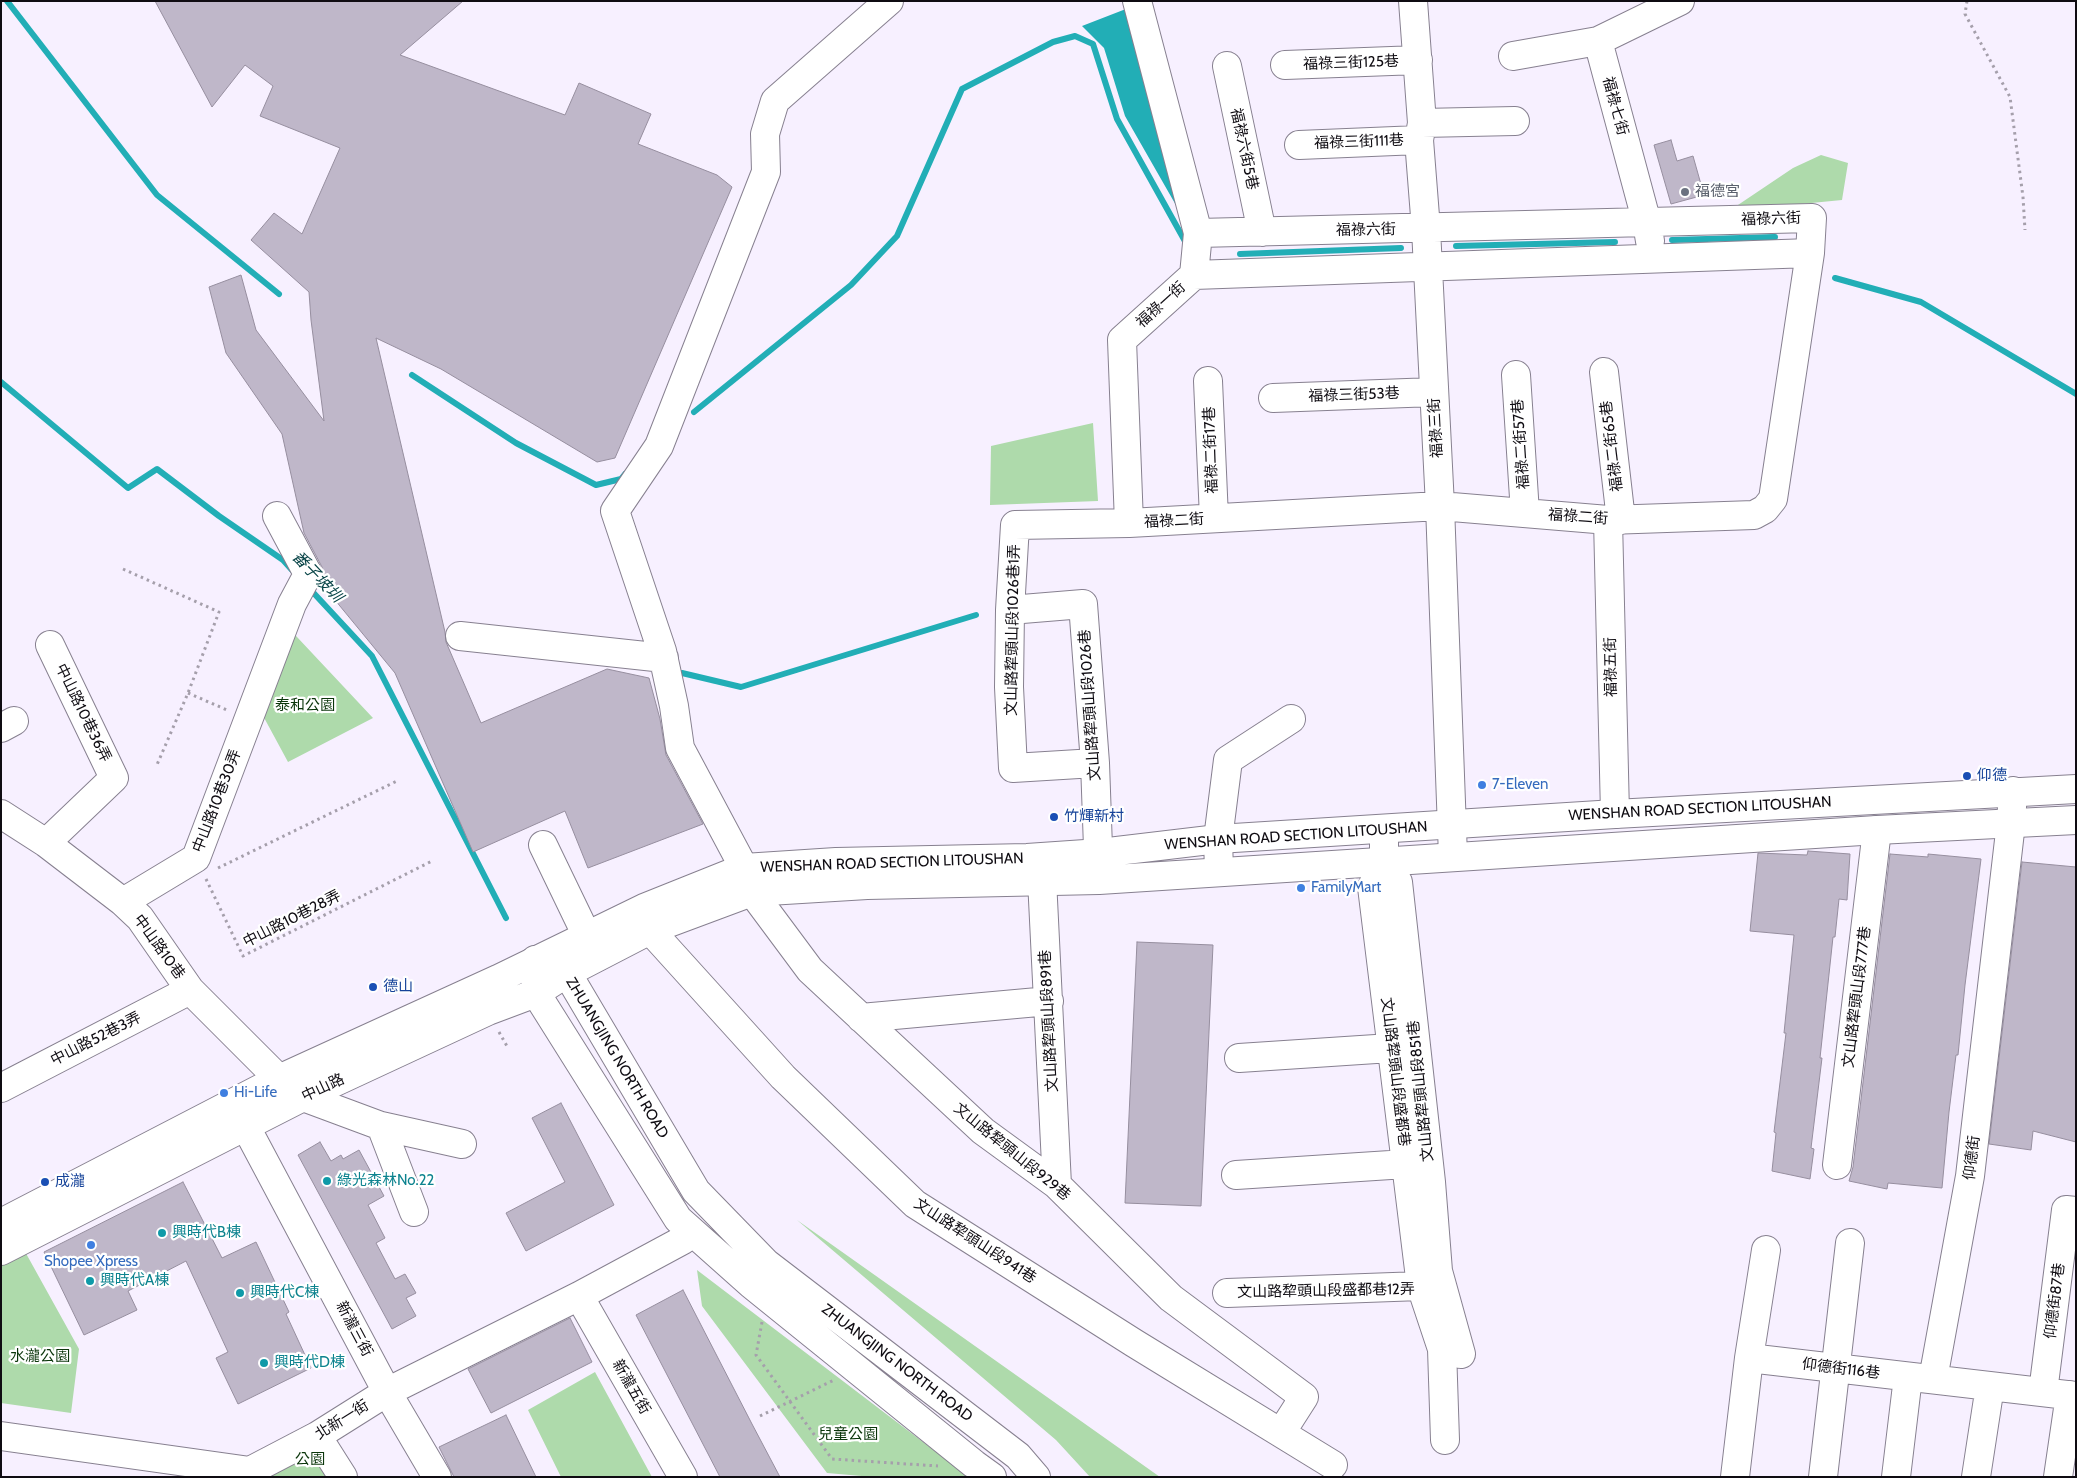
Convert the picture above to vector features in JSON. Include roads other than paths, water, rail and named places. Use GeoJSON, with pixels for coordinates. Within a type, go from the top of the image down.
{"type":"FeatureCollection","features":[{"type":"Feature","properties":{"kind":"street","name":"文山路犂頭山段929巷"},"geometry":{"type":"LineString","coordinates":[[889,1],[775,102],[765,134],[766,172],[659,446],[615,511],[664,658],[680,748],[748,880],[810,970],[983,1131],[1057,1186],[1171,1298],[1304,1397],[1281,1433]]}},
{"type":"Feature","properties":{"kind":"street","name":"福祿一街"},"geometry":{"type":"LineString","coordinates":[[1129,523],[1122,340],[1194,275],[1198,233],[1137,1]]}},
{"type":"Feature","properties":{"kind":"street","name":"福祿三街"},"geometry":{"type":"LineString","coordinates":[[1413,1],[1418,60],[1440,506],[1453,856]]}},
{"type":"Feature","properties":{"kind":"street"},"geometry":{"type":"LineString","coordinates":[[1512,56],[1598,41],[1680,1]]}},
{"type":"Feature","properties":{"kind":"street","name":"福祿七街"},"geometry":{"type":"LineString","coordinates":[[1598,41],[1647,223],[1652,260]]}},
{"type":"Feature","properties":{"kind":"street","name":"福祿三街125巷"},"geometry":{"type":"LineString","coordinates":[[1285,65],[1418,60]]}},
{"type":"Feature","properties":{"kind":"street","name":"福祿六街5巷"},"geometry":{"type":"LineString","coordinates":[[1227,66],[1262,232]]}},
{"type":"Feature","properties":{"kind":"street","name":"福祿三街111巷"},"geometry":{"type":"LineString","coordinates":[[1299,145],[1515,121]]}},
{"type":"Feature","properties":{"kind":"street","name":"福祿六街"},"geometry":{"type":"LineString","coordinates":[[1198,233],[1426,229],[1812,218],[1810,253]]}},
{"type":"Feature","properties":{"kind":"street"},"geometry":{"type":"LineString","coordinates":[[1194,275],[1810,253]]}},
{"type":"Feature","properties":{"kind":"street","name":"福祿二街"},"geometry":{"type":"LineString","coordinates":[[1129,523],[1440,506],[1614,520],[1754,515],[1765,509],[1773,499],[1810,253]]}},
{"type":"Feature","properties":{"kind":"street","name":"福祿二街65巷"},"geometry":{"type":"LineString","coordinates":[[1604,372],[1614,520]]}},
{"type":"Feature","properties":{"kind":"street","name":"福祿二街57巷"},"geometry":{"type":"LineString","coordinates":[[1516,374],[1525,513]]}},
{"type":"Feature","properties":{"kind":"street","name":"福祿二街17巷"},"geometry":{"type":"LineString","coordinates":[[1208,381],[1214,518]]}},
{"type":"Feature","properties":{"kind":"street","name":"福祿三街53巷"},"geometry":{"type":"LineString","coordinates":[[1274,398],[1434,392]]}},
{"type":"Feature","properties":{"kind":"street","name":"中山路10巷30弄"},"geometry":{"type":"LineString","coordinates":[[123,902],[200,867],[248,720],[292,604],[308,574],[277,516]]}},
{"type":"Feature","properties":{"kind":"street","name":"福祿五街"},"geometry":{"type":"LineString","coordinates":[[1614,520],[1615,814]]}},
{"type":"Feature","properties":{"kind":"street","name":"文山路犂頭山段1026巷1弄"},"geometry":{"type":"LineString","coordinates":[[1095,763],[1013,768],[1009,687],[1010,610],[1015,525],[1129,523]]}},
{"type":"Feature","properties":{"kind":"street","name":"文山路犂頭山段1026巷"},"geometry":{"type":"LineString","coordinates":[[1010,610],[1083,604],[1095,763],[1100,866]]}},
{"type":"Feature","properties":{"kind":"street"},"geometry":{"type":"LineString","coordinates":[[460,636],[664,658]]}},
{"type":"Feature","properties":{"kind":"street","name":"中山路10巷36弄"},"geometry":{"type":"LineString","coordinates":[[46,843],[114,778],[50,645]]}},
{"type":"Feature","properties":{"kind":"street"},"geometry":{"type":"LineString","coordinates":[[1219,871],[1218,839],[1228,760],[1291,719]]}},
{"type":"Feature","properties":{"kind":"street","name":"WENSHAN ROAD SECTION LITOUSHAN"},"geometry":{"type":"LineString","coordinates":[[1100,866],[1218,839],[2013,791],[2076,790]]}},
{"type":"Feature","properties":{"kind":"street","name":"仰德街"},"geometry":{"type":"LineString","coordinates":[[1896,1477],[1970,1176],[2011,823],[2013,791]]}},
{"type":"Feature","properties":{"kind":"street","name":"中山路10巷"},"geometry":{"type":"LineString","coordinates":[[1,814],[46,843],[123,902],[140,918],[190,990],[279,1078],[303,1097],[381,1126],[462,1144]]}},
{"type":"Feature","properties":{"kind":"street","name":"WENSHAN ROAD SECTION LITOUSHAN"},"geometry":{"type":"LineString","coordinates":[[567,973],[592,946],[644,908],[748,880],[836,862],[1042,870],[1100,866],[1219,871],[1877,830],[2076,820]]}},
{"type":"Feature","properties":{"kind":"street"},"geometry":{"type":"LineString","coordinates":[[1384,829],[1384,860]]}},
{"type":"Feature","properties":{"kind":"street","name":"文山路犂頭山段777巷"},"geometry":{"type":"LineString","coordinates":[[1837,1165],[1877,830]]}},
{"type":"Feature","properties":{"kind":"street"},"geometry":{"type":"LineString","coordinates":[[543,845],[592,946]]}},
{"type":"Feature","properties":{"kind":"street","name":"文山路犂頭山段盛都巷"},"geometry":{"type":"LineString","coordinates":[[1384,860],[1372,887],[1421,1286]]}},
{"type":"Feature","properties":{"kind":"street","name":"文山路犂頭山段851巷"},"geometry":{"type":"LineString","coordinates":[[1384,860],[1398,882],[1431,1182],[1438,1271],[1461,1354]]}},
{"type":"Feature","properties":{"kind":"street","name":"文山路犂頭山段891巷"},"geometry":{"type":"LineString","coordinates":[[1042,870],[1057,1186]]}},
{"type":"Feature","properties":{"kind":"street","name":"WENSHAN ROAD SECTION LITOUSHAN"},"geometry":{"type":"LineString","coordinates":[[535,960],[650,930],[748,880]]}},
{"type":"Feature","properties":{"kind":"street","name":"文山路犂頭山段941巷"},"geometry":{"type":"LineString","coordinates":[[650,930],[783,1077],[915,1204],[1134,1343],[1333,1465]]}},
{"type":"Feature","properties":{"kind":"street"},"geometry":{"type":"LineString","coordinates":[[535,960],[536,993]]}},
{"type":"Feature","properties":{"kind":"street","name":"ZHUANGJING NORTH ROAD"},"geometry":{"type":"LineString","coordinates":[[535,960],[567,973],[696,1191],[766,1263],[1018,1456],[1036,1477]]}},
{"type":"Feature","properties":{"kind":"street","name":"中山路"},"geometry":{"type":"LineString","coordinates":[[1,1223],[279,1078],[498,979],[535,960]]}},
{"type":"Feature","properties":{"kind":"street","name":"中山路"},"geometry":{"type":"LineString","coordinates":[[1,1251],[303,1097],[488,1012],[536,993],[567,973]]}},
{"type":"Feature","properties":{"kind":"street","name":"中山路52巷3弄"},"geometry":{"type":"LineString","coordinates":[[1,1088],[190,990]]}},
{"type":"Feature","properties":{"kind":"street","name":"ZHUANGJING NORTH ROAD"},"geometry":{"type":"LineString","coordinates":[[536,993],[678,1219],[751,1284],[992,1477]]}},
{"type":"Feature","properties":{"kind":"street"},"geometry":{"type":"LineString","coordinates":[[861,1018],[1048,1001]]}},
{"type":"Feature","properties":{"kind":"street"},"geometry":{"type":"LineString","coordinates":[[1238,1058],[1392,1048]]}},
{"type":"Feature","properties":{"kind":"street"},"geometry":{"type":"LineString","coordinates":[[381,1126],[414,1212]]}},
{"type":"Feature","properties":{"kind":"street","name":"新瀧三街"},"geometry":{"type":"LineString","coordinates":[[246,1127],[387,1392],[437,1477]]}},
{"type":"Feature","properties":{"kind":"street"},"geometry":{"type":"LineString","coordinates":[[1236,1175],[1406,1164]]}},
{"type":"Feature","properties":{"kind":"street","name":"仰德街87巷"},"geometry":{"type":"LineString","coordinates":[[2043,1392],[2071,1211]]}},
{"type":"Feature","properties":{"kind":"street","name":"北新一街"},"geometry":{"type":"LineString","coordinates":[[1,1436],[249,1474],[317,1436],[387,1392],[579,1296],[683,1240]]}},
{"type":"Feature","properties":{"kind":"street"},"geometry":{"type":"LineString","coordinates":[[1823,1477],[1850,1243]]}},
{"type":"Feature","properties":{"kind":"street"},"geometry":{"type":"LineString","coordinates":[[1735,1477],[1749,1358],[1766,1250]]}},
{"type":"Feature","properties":{"kind":"street","name":"文山路犂頭山段盛都巷12弄"},"geometry":{"type":"LineString","coordinates":[[1227,1293],[1421,1286],[1442,1349],[1445,1440]]}},
{"type":"Feature","properties":{"kind":"street","name":"新瀧五街"},"geometry":{"type":"LineString","coordinates":[[579,1296],[683,1477]]}},
{"type":"Feature","properties":{"kind":"street","name":"仰德街116巷"},"geometry":{"type":"LineString","coordinates":[[1749,1358],[1920,1378]]}},
{"type":"Feature","properties":{"kind":"street"},"geometry":{"type":"LineString","coordinates":[[1920,1378],[2073,1396],[2058,1477]]}},
{"type":"Feature","properties":{"kind":"street"},"geometry":{"type":"LineString","coordinates":[[1976,1477],[1990,1386]]}},
{"type":"Feature","properties":{"kind":"street"},"geometry":{"type":"LineString","coordinates":[[317,1436],[343,1477]]}},
{"type":"Feature","properties":{"kind":"water"},"geometry":{"type":"Polygon","coordinates":[[[1131,7],[1177,207],[1125,116],[1104,48],[1082,26],[1131,7]]]}},
{"type":"Feature","properties":{"kind":"waterway"},"geometry":{"type":"LineString","coordinates":[[7,1],[157,195],[279,294]]}},
{"type":"Feature","properties":{"kind":"waterway"},"geometry":{"type":"LineString","coordinates":[[694,412],[851,285],[897,236],[962,89],[1053,42],[1075,36],[1093,44],[1117,119],[1186,243]]}},
{"type":"Feature","properties":{"kind":"waterway"},"geometry":{"type":"LineString","coordinates":[[1672,240],[1775,237]]}},
{"type":"Feature","properties":{"kind":"waterway"},"geometry":{"type":"LineString","coordinates":[[1456,246],[1615,242]]}},
{"type":"Feature","properties":{"kind":"waterway"},"geometry":{"type":"LineString","coordinates":[[1240,254],[1401,248]]}},
{"type":"Feature","properties":{"kind":"waterway"},"geometry":{"type":"LineString","coordinates":[[1835,278],[1921,302],[2076,394]]}},
{"type":"Feature","properties":{"kind":"waterway"},"geometry":{"type":"LineString","coordinates":[[412,375],[516,443],[596,485],[621,479],[625,474]]}},
{"type":"Feature","properties":{"kind":"waterway","name":"番子坡圳"},"geometry":{"type":"LineString","coordinates":[[1,382],[128,488],[157,469],[219,516],[283,560],[292,570]]}},
{"type":"Feature","properties":{"kind":"waterway","name":"番子坡圳"},"geometry":{"type":"LineString","coordinates":[[309,588],[372,656],[506,918]]}},
{"type":"Feature","properties":{"kind":"waterway"},"geometry":{"type":"LineString","coordinates":[[682,673],[741,687],[976,615]]}},
{"type":"Feature","properties":{"kind":"place","name":"福德宮"},"geometry":{"type":"Point","coordinates":[1685,192]}},
{"type":"Feature","properties":{"kind":"place","name":"仰德"},"geometry":{"type":"Point","coordinates":[1967,776]}},
{"type":"Feature","properties":{"kind":"place","name":"7-Eleven"},"geometry":{"type":"Point","coordinates":[1482,785]}},
{"type":"Feature","properties":{"kind":"place","name":"竹輝新村"},"geometry":{"type":"Point","coordinates":[1054,817]}},
{"type":"Feature","properties":{"kind":"place","name":"FamilyMart"},"geometry":{"type":"Point","coordinates":[1301,888]}},
{"type":"Feature","properties":{"kind":"place","name":"德山"},"geometry":{"type":"Point","coordinates":[373,987]}},
{"type":"Feature","properties":{"kind":"place","name":"Hi-Life"},"geometry":{"type":"Point","coordinates":[224,1093]}},
{"type":"Feature","properties":{"kind":"place","name":"綠光森林No.22"},"geometry":{"type":"Point","coordinates":[327,1181]}},
{"type":"Feature","properties":{"kind":"place","name":"成瀧"},"geometry":{"type":"Point","coordinates":[45,1182]}},
{"type":"Feature","properties":{"kind":"place","name":"興時代B棟"},"geometry":{"type":"Point","coordinates":[162,1233]}},
{"type":"Feature","properties":{"kind":"place","name":"Shopee Xpress"},"geometry":{"type":"Point","coordinates":[91,1245]}},
{"type":"Feature","properties":{"kind":"place","name":"興時代A棟"},"geometry":{"type":"Point","coordinates":[90,1281]}},
{"type":"Feature","properties":{"kind":"place","name":"興時代C棟"},"geometry":{"type":"Point","coordinates":[240,1293]}},
{"type":"Feature","properties":{"kind":"place","name":"興時代D棟"},"geometry":{"type":"Point","coordinates":[264,1363]}},
{"type":"Feature","properties":{"kind":"park label","name":"泰和公園"},"geometry":{"type":"Point","coordinates":[305,706]}},
{"type":"Feature","properties":{"kind":"park label","name":"水瀧公園"},"geometry":{"type":"Point","coordinates":[40,1357]}},
{"type":"Feature","properties":{"kind":"park label","name":"兒童公園"},"geometry":{"type":"Point","coordinates":[848,1435]}},
{"type":"Feature","properties":{"kind":"park label","name":"公園"},"geometry":{"type":"Point","coordinates":[310,1460]}}]}
